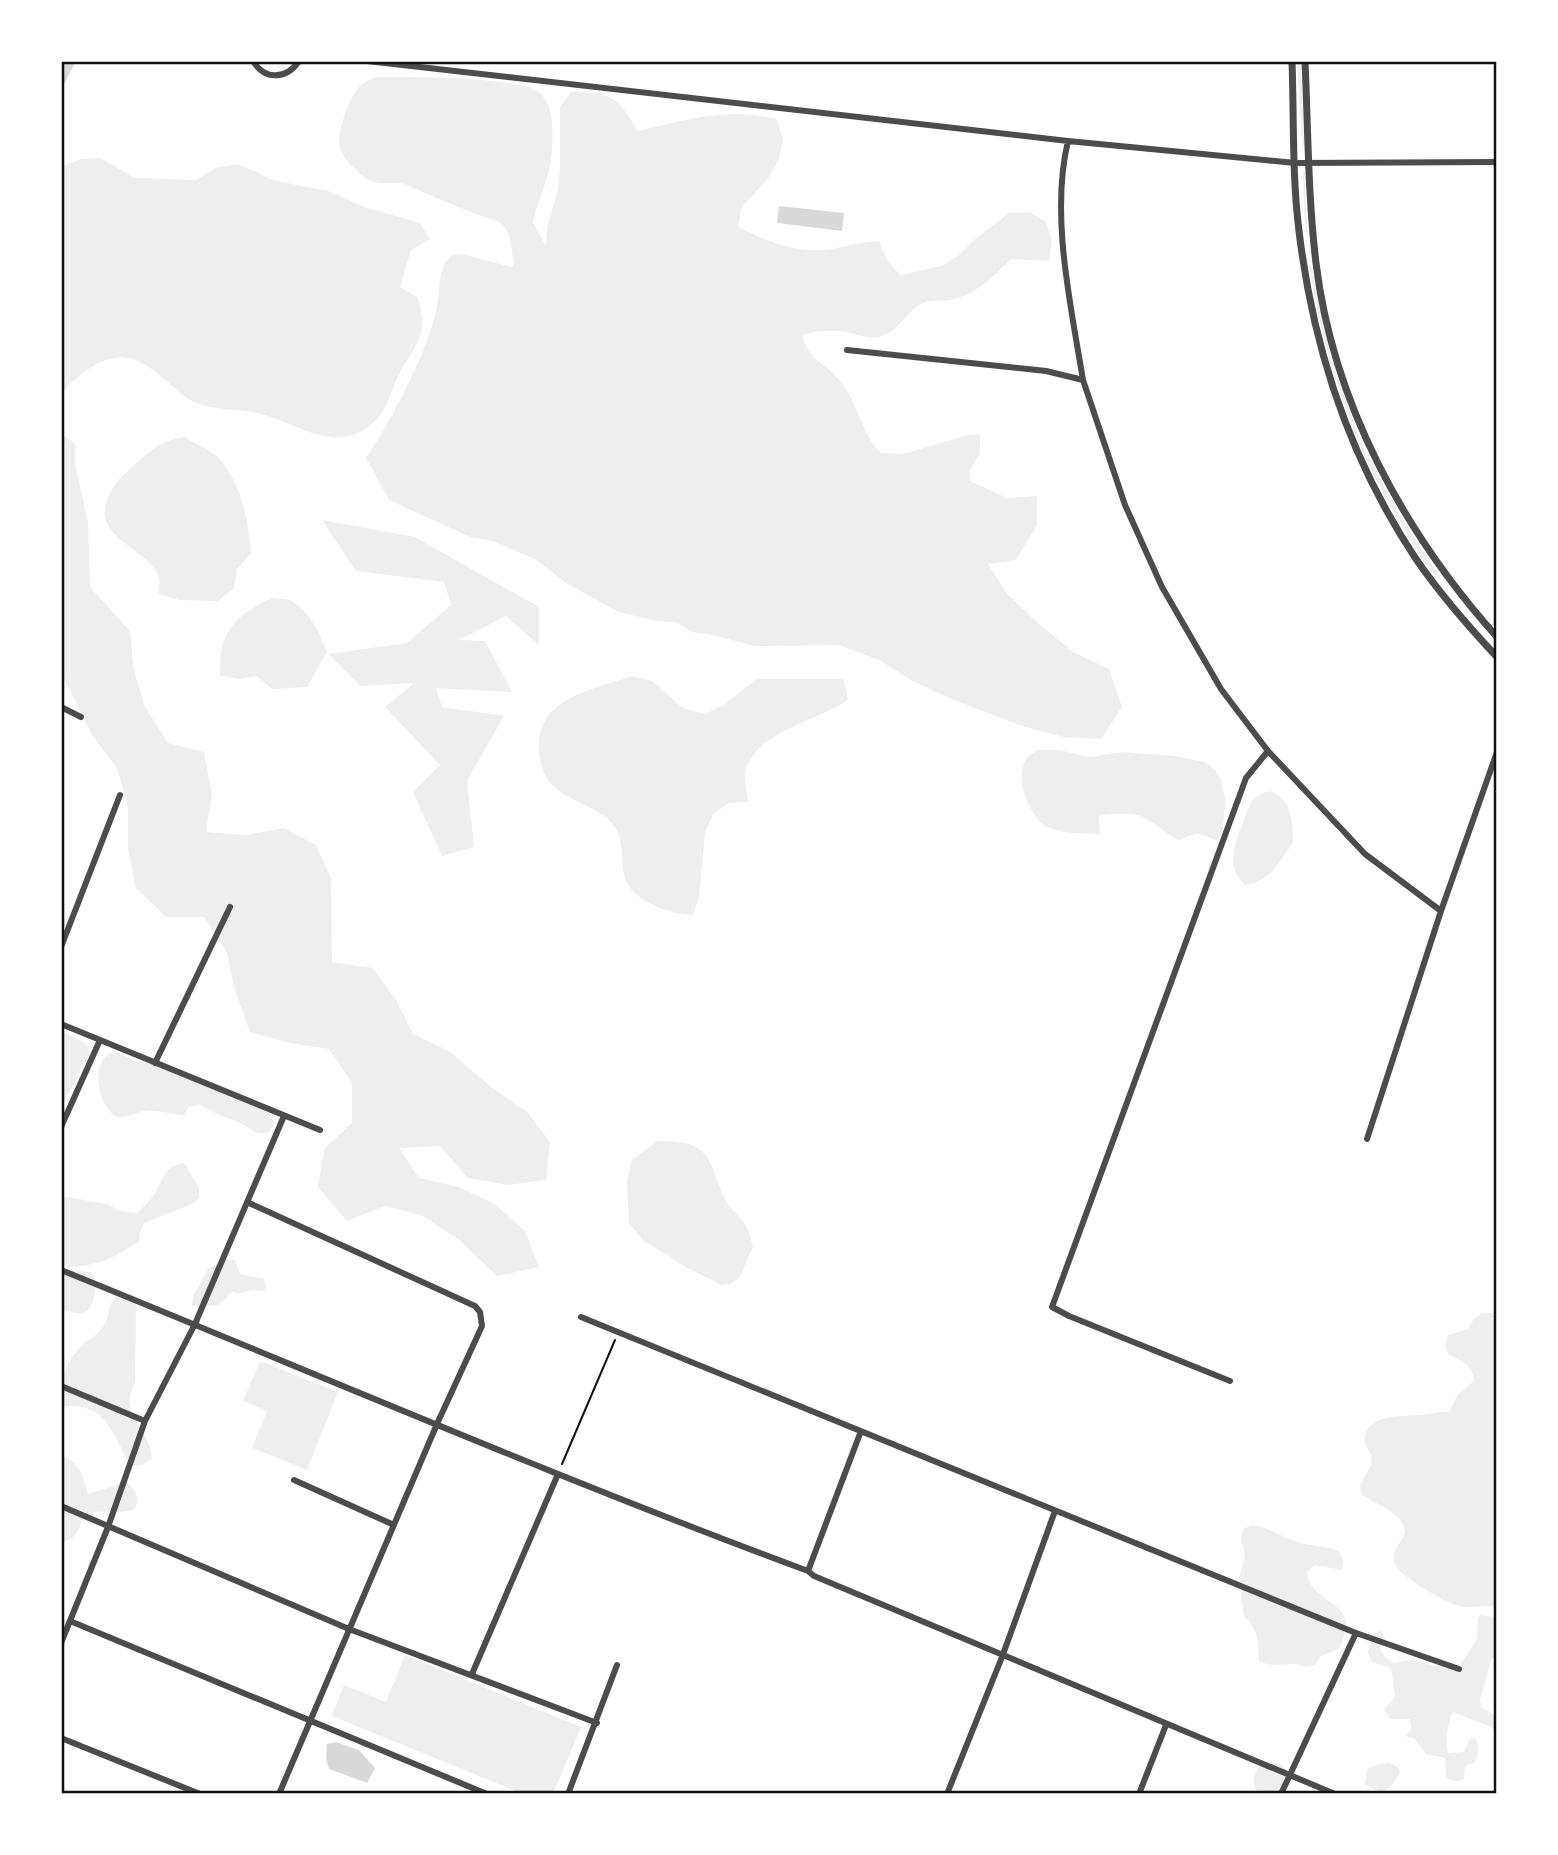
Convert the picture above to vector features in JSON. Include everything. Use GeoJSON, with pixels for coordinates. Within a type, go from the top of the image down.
{"type":"FeatureCollection","features":[{"type":"Feature","properties":{"kind":"street"},"geometry":{"type":"LineString","coordinates":[[253,61],[261,71],[275,76],[286,74],[299,61]]}},
{"type":"Feature","properties":{"kind":"street"},"geometry":{"type":"LineString","coordinates":[[367,61],[1068,141],[1295,163],[1497,162]]}},
{"type":"Feature","properties":{"kind":"street"},"geometry":{"type":"LineString","coordinates":[[1292,61],[1298,228],[1312,317],[1336,400],[1368,477],[1416,558],[1460,616],[1497,657]]}},
{"type":"Feature","properties":{"kind":"street"},"geometry":{"type":"LineString","coordinates":[[1305,61],[1309,163],[1319,278],[1325,314],[1349,395],[1366,438],[1401,508],[1446,576],[1497,637]]}},
{"type":"Feature","properties":{"kind":"street"},"geometry":{"type":"LineString","coordinates":[[1068,141],[1061,187],[1065,255],[1083,380],[1125,505],[1162,587],[1221,689],[1268,751],[1364,854],[1441,911]]}},
{"type":"Feature","properties":{"kind":"street"},"geometry":{"type":"LineString","coordinates":[[847,350],[1046,371],[1083,380]]}},
{"type":"Feature","properties":{"kind":"street"},"geometry":{"type":"LineString","coordinates":[[61,707],[81,717]]}},
{"type":"Feature","properties":{"kind":"street"},"geometry":{"type":"LineString","coordinates":[[1230,1381],[1052,1307],[1246,778],[1268,751]]}},
{"type":"Feature","properties":{"kind":"street"},"geometry":{"type":"LineString","coordinates":[[1367,1139],[1441,911],[1497,752]]}},
{"type":"Feature","properties":{"kind":"street"},"geometry":{"type":"LineString","coordinates":[[61,947],[120,795]]}},
{"type":"Feature","properties":{"kind":"street"},"geometry":{"type":"LineString","coordinates":[[155,1063],[230,907]]}},
{"type":"Feature","properties":{"kind":"street"},"geometry":{"type":"LineString","coordinates":[[61,1024],[320,1130]]}},
{"type":"Feature","properties":{"kind":"street"},"geometry":{"type":"LineString","coordinates":[[61,1127],[100,1040]]}},
{"type":"Feature","properties":{"kind":"street"},"geometry":{"type":"LineString","coordinates":[[61,1643],[108,1527],[145,1421],[195,1324],[284,1116]]}},
{"type":"Feature","properties":{"kind":"street"},"geometry":{"type":"LineString","coordinates":[[247,1202],[475,1306],[480,1312],[482,1326],[279,1794]]}},
{"type":"Feature","properties":{"kind":"street"},"geometry":{"type":"LineString","coordinates":[[61,1270],[558,1474],[808,1571],[814,1576],[1002,1657],[1335,1794]]}},
{"type":"Feature","properties":{"kind":"street"},"geometry":{"type":"LineString","coordinates":[[581,1317],[1356,1633],[1459,1669]]}},
{"type":"Feature","properties":{"kind":"street"},"geometry":{"type":"LineString","coordinates":[[61,1386],[145,1421]]}},
{"type":"Feature","properties":{"kind":"street"},"geometry":{"type":"LineString","coordinates":[[808,1571],[861,1432]]}},
{"type":"Feature","properties":{"kind":"street"},"geometry":{"type":"LineString","coordinates":[[472,1674],[558,1474]]}},
{"type":"Feature","properties":{"kind":"street"},"geometry":{"type":"LineString","coordinates":[[294,1480],[394,1525]]}},
{"type":"Feature","properties":{"kind":"street"},"geometry":{"type":"LineString","coordinates":[[61,1506],[349,1629],[597,1723]]}},
{"type":"Feature","properties":{"kind":"street"},"geometry":{"type":"LineString","coordinates":[[947,1794],[1002,1657],[1055,1511]]}},
{"type":"Feature","properties":{"kind":"street"},"geometry":{"type":"LineString","coordinates":[[71,1621],[487,1794]]}},
{"type":"Feature","properties":{"kind":"street"},"geometry":{"type":"LineString","coordinates":[[1281,1794],[1356,1633]]}},
{"type":"Feature","properties":{"kind":"street"},"geometry":{"type":"LineString","coordinates":[[569,1794],[617,1665]]}},
{"type":"Feature","properties":{"kind":"street"},"geometry":{"type":"LineString","coordinates":[[1139,1794],[1166,1725]]}},
{"type":"Feature","properties":{"kind":"street"},"geometry":{"type":"LineString","coordinates":[[61,1738],[200,1794]]}},
{"type":"Feature","properties":{"kind":"path"},"geometry":{"type":"LineString","coordinates":[[558,1474],[618,1333]]}},
{"type":"Feature","properties":{"kind":"shaded area"},"geometry":{"type":"Polygon","coordinates":[[[61,61],[76,61],[61,90],[61,61]]]}},
{"type":"Feature","properties":{"kind":"shaded area"},"geometry":{"type":"Polygon","coordinates":[[[1297,61],[1301,61],[1304,146],[1302,146],[1297,61]]]}},
{"type":"Feature","properties":{"kind":"shaded area"},"geometry":{"type":"Polygon","coordinates":[[[376,77],[488,80],[529,87],[540,93],[551,115],[552,143],[550,168],[533,222],[546,246],[547,228],[558,189],[560,170],[560,107],[571,92],[596,93],[612,99],[625,111],[638,131],[706,116],[741,114],[776,119],[783,139],[779,159],[769,177],[742,207],[738,226],[785,246],[824,250],[879,241],[887,260],[900,275],[942,266],[1009,213],[1030,212],[1046,222],[1052,241],[1049,261],[1011,259],[976,290],[959,298],[923,303],[882,336],[860,336],[830,331],[802,335],[814,357],[834,374],[846,389],[869,437],[881,453],[903,454],[968,435],[980,435],[980,454],[970,470],[970,481],[1007,498],[1037,496],[1037,525],[1016,560],[988,564],[1008,595],[1039,624],[1073,652],[1109,669],[1122,707],[1101,739],[1063,737],[1022,726],[949,698],[911,680],[879,660],[839,645],[754,646],[692,632],[676,622],[657,621],[618,612],[566,583],[535,559],[492,541],[470,537],[389,500],[366,458],[387,425],[424,348],[436,311],[443,267],[452,255],[462,254],[512,267],[514,264],[509,236],[499,222],[404,184],[371,181],[344,157],[339,139],[349,104],[359,87],[376,77]]]}},
{"type":"Feature","properties":{"kind":"shaded area"},"geometry":{"type":"Polygon","coordinates":[[[100,158],[135,178],[196,180],[216,168],[236,164],[272,180],[328,191],[365,207],[420,223],[430,239],[411,250],[400,287],[417,297],[422,329],[386,405],[375,421],[361,432],[346,437],[332,437],[257,413],[209,407],[183,395],[147,366],[120,357],[98,363],[88,369],[61,393],[61,167],[81,159],[100,158]]]}},
{"type":"Feature","properties":{"kind":"shaded area"},"geometry":{"type":"Polygon","coordinates":[[[1303,171],[1305,172],[1307,231],[1305,230],[1303,171]]]}},
{"type":"Feature","properties":{"kind":"shaded area"},"geometry":{"type":"Polygon","coordinates":[[[779,206],[844,213],[842,231],[777,223],[779,206]]]}},
{"type":"Feature","properties":{"kind":"shaded area"},"geometry":{"type":"Polygon","coordinates":[[[1311,265],[1330,354],[1360,440],[1397,511],[1440,580],[1422,558],[1388,501],[1357,437],[1333,371],[1316,302],[1309,266],[1311,265]]]}},
{"type":"Feature","properties":{"kind":"shaded area"},"geometry":{"type":"Polygon","coordinates":[[[61,434],[75,443],[75,463],[88,522],[90,587],[130,631],[134,671],[145,707],[168,743],[204,752],[212,794],[206,832],[246,835],[284,828],[316,845],[331,879],[332,962],[373,968],[396,1000],[413,1034],[449,1051],[491,1087],[527,1112],[550,1142],[546,1180],[508,1185],[468,1178],[440,1146],[399,1148],[419,1178],[459,1187],[495,1204],[525,1231],[539,1267],[497,1276],[459,1240],[423,1216],[385,1206],[347,1221],[318,1187],[324,1149],[352,1123],[352,1083],[329,1049],[290,1043],[250,1032],[235,991],[227,953],[204,917],[166,917],[136,888],[128,849],[128,807],[117,768],[92,735],[61,672],[61,434]]]}},
{"type":"Feature","properties":{"kind":"shaded area"},"geometry":{"type":"Polygon","coordinates":[[[184,437],[221,460],[239,492],[246,517],[251,553],[237,569],[234,588],[218,601],[179,600],[159,594],[157,573],[143,557],[117,536],[106,519],[108,497],[121,477],[155,448],[184,437]]]}},
{"type":"Feature","properties":{"kind":"shaded area"},"geometry":{"type":"Polygon","coordinates":[[[322,520],[415,537],[539,607],[539,645],[506,616],[459,640],[485,641],[512,692],[436,688],[442,707],[504,716],[467,781],[474,847],[442,856],[413,792],[440,765],[385,707],[414,683],[360,686],[328,654],[407,643],[451,605],[444,582],[356,571],[322,520]]]}},
{"type":"Feature","properties":{"kind":"shaded area"},"geometry":{"type":"Polygon","coordinates":[[[272,598],[291,601],[305,612],[318,631],[327,652],[307,687],[272,689],[257,676],[239,679],[220,676],[222,648],[231,628],[248,611],[272,598]]]}},
{"type":"Feature","properties":{"kind":"shaded area"},"geometry":{"type":"Polygon","coordinates":[[[632,676],[652,681],[683,708],[705,714],[723,705],[757,679],[844,679],[848,700],[772,738],[759,748],[750,760],[745,774],[748,802],[729,803],[713,814],[705,833],[699,897],[693,915],[662,909],[634,892],[624,874],[616,828],[607,818],[557,789],[546,777],[541,764],[540,734],[546,720],[556,708],[584,692],[632,676]]]}},
{"type":"Feature","properties":{"kind":"shaded area"},"geometry":{"type":"Polygon","coordinates":[[[1037,750],[1059,750],[1090,757],[1122,752],[1175,756],[1205,762],[1221,779],[1225,799],[1223,831],[1216,840],[1197,833],[1179,840],[1134,814],[1099,816],[1100,834],[1052,829],[1039,821],[1033,813],[1022,784],[1024,765],[1028,757],[1037,750]]]}},
{"type":"Feature","properties":{"kind":"shaded area"},"geometry":{"type":"Polygon","coordinates":[[[1270,791],[1287,805],[1292,819],[1293,843],[1267,876],[1253,884],[1245,885],[1239,879],[1233,864],[1235,847],[1251,802],[1270,791]]]}},
{"type":"Feature","properties":{"kind":"shaded area"},"geometry":{"type":"Polygon","coordinates":[[[61,1031],[87,1044],[90,1054],[61,1107],[61,1031]]]}},
{"type":"Feature","properties":{"kind":"shaded area"},"geometry":{"type":"Polygon","coordinates":[[[117,1052],[135,1061],[166,1064],[204,1081],[223,1094],[243,1098],[270,1114],[275,1123],[269,1132],[258,1133],[199,1104],[189,1107],[184,1115],[150,1111],[118,1117],[103,1101],[98,1080],[102,1062],[108,1055],[117,1052]]]}},
{"type":"Feature","properties":{"kind":"shaded area"},"geometry":{"type":"Polygon","coordinates":[[[657,1141],[688,1144],[698,1148],[710,1162],[727,1202],[746,1226],[753,1246],[740,1277],[731,1284],[721,1285],[684,1266],[643,1240],[629,1223],[627,1180],[632,1160],[657,1141]]]}},
{"type":"Feature","properties":{"kind":"shaded area"},"geometry":{"type":"Polygon","coordinates":[[[184,1163],[199,1188],[199,1198],[192,1204],[144,1223],[139,1241],[111,1258],[84,1266],[61,1267],[61,1198],[107,1204],[121,1211],[137,1213],[153,1196],[168,1170],[184,1163]]]}},
{"type":"Feature","properties":{"kind":"shaded area"},"geometry":{"type":"Polygon","coordinates":[[[225,1259],[235,1260],[240,1274],[264,1279],[266,1288],[263,1291],[252,1290],[237,1294],[233,1291],[219,1305],[192,1306],[193,1296],[208,1269],[225,1259]]]}},
{"type":"Feature","properties":{"kind":"shaded area"},"geometry":{"type":"Polygon","coordinates":[[[61,1270],[90,1272],[94,1276],[94,1299],[84,1313],[61,1309],[61,1270]]]}},
{"type":"Feature","properties":{"kind":"shaded area"},"geometry":{"type":"Polygon","coordinates":[[[117,1295],[136,1299],[135,1382],[130,1404],[150,1448],[152,1459],[142,1465],[131,1466],[109,1427],[98,1414],[84,1408],[62,1405],[61,1402],[62,1385],[69,1362],[103,1327],[117,1295]]]}},
{"type":"Feature","properties":{"kind":"shaded area"},"geometry":{"type":"Polygon","coordinates":[[[1482,1313],[1497,1316],[1497,1608],[1453,1604],[1404,1575],[1396,1567],[1394,1560],[1404,1535],[1404,1527],[1392,1512],[1362,1495],[1360,1486],[1372,1460],[1365,1444],[1368,1428],[1389,1417],[1449,1412],[1458,1394],[1474,1381],[1469,1368],[1449,1355],[1445,1345],[1448,1335],[1468,1329],[1473,1320],[1482,1313]]]}},
{"type":"Feature","properties":{"kind":"shaded area"},"geometry":{"type":"Polygon","coordinates":[[[260,1361],[338,1392],[307,1470],[252,1448],[267,1411],[243,1401],[260,1361]]]}},
{"type":"Feature","properties":{"kind":"shaded area"},"geometry":{"type":"Polygon","coordinates":[[[61,1456],[77,1466],[88,1494],[126,1482],[136,1494],[135,1509],[86,1515],[74,1536],[61,1543],[61,1502],[64,1504],[61,1497],[61,1456]]]}},
{"type":"Feature","properties":{"kind":"shaded area"},"geometry":{"type":"Polygon","coordinates":[[[1253,1525],[1300,1543],[1339,1551],[1343,1560],[1342,1570],[1314,1565],[1307,1572],[1318,1593],[1341,1611],[1345,1620],[1345,1632],[1339,1649],[1321,1656],[1315,1665],[1271,1665],[1259,1661],[1255,1631],[1244,1617],[1239,1578],[1245,1558],[1241,1539],[1243,1529],[1253,1525]]]}},
{"type":"Feature","properties":{"kind":"shaded area"},"geometry":{"type":"Polygon","coordinates":[[[1480,1615],[1497,1617],[1497,1654],[1491,1660],[1480,1701],[1482,1707],[1497,1717],[1497,1734],[1491,1727],[1453,1712],[1447,1732],[1448,1753],[1464,1752],[1470,1739],[1475,1738],[1478,1747],[1475,1762],[1465,1766],[1464,1779],[1455,1781],[1446,1777],[1445,1758],[1426,1754],[1414,1738],[1405,1736],[1411,1729],[1410,1719],[1390,1719],[1384,1710],[1395,1696],[1391,1668],[1372,1662],[1368,1653],[1372,1635],[1381,1630],[1385,1639],[1380,1648],[1385,1657],[1394,1663],[1414,1659],[1435,1667],[1450,1662],[1460,1665],[1477,1639],[1480,1615]]]}},
{"type":"Feature","properties":{"kind":"shaded area"},"geometry":{"type":"Polygon","coordinates":[[[405,1655],[581,1727],[553,1794],[523,1794],[332,1716],[344,1685],[386,1702],[405,1655]]]}},
{"type":"Feature","properties":{"kind":"shaded area"},"geometry":{"type":"Polygon","coordinates":[[[336,1742],[359,1750],[375,1768],[367,1783],[329,1769],[326,1759],[327,1744],[336,1742]]]}},
{"type":"Feature","properties":{"kind":"shaded area"},"geometry":{"type":"Polygon","coordinates":[[[1272,1762],[1282,1765],[1289,1773],[1281,1794],[1259,1794],[1254,1783],[1255,1774],[1261,1766],[1272,1762]]]}},
{"type":"Feature","properties":{"kind":"shaded area"},"geometry":{"type":"Polygon","coordinates":[[[1390,1763],[1399,1768],[1400,1773],[1389,1788],[1382,1791],[1365,1784],[1368,1768],[1390,1763]]]}}]}
